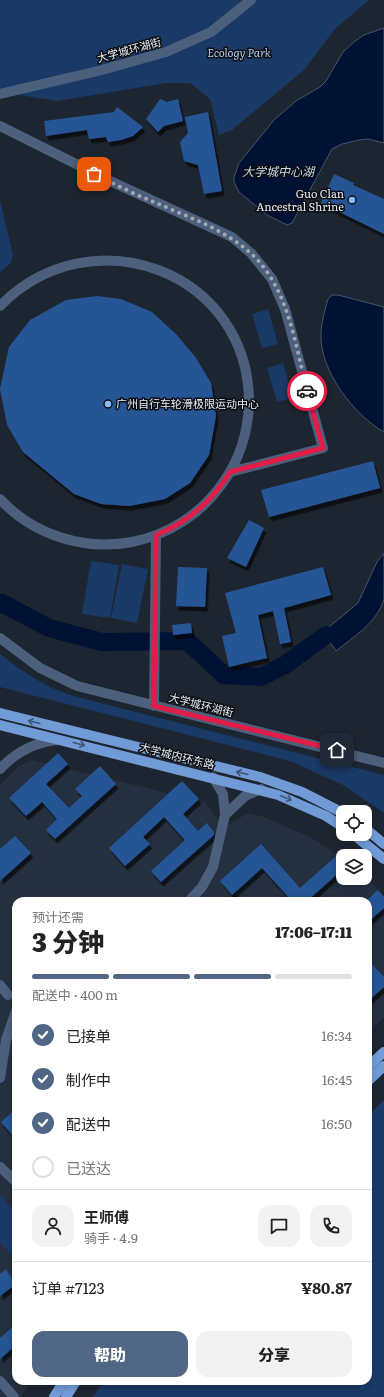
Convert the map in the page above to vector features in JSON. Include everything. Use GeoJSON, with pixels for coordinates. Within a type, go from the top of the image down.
{"type":"FeatureCollection","features":[{"type":"Feature","properties":{"kind":"main road","name":"大学城内环东路"},"geometry":{"type":"LineString","coordinates":[[0,713],[260,777],[302,792],[336,809]]}},
{"type":"Feature","properties":{"kind":"main road","name":"大学城内环东路"},"geometry":{"type":"LineString","coordinates":[[0,725],[261,789],[303,805],[336,823]]}},
{"type":"Feature","properties":{"kind":"main road"},"geometry":{"type":"LineString","coordinates":[[372,834],[384,844]]}},
{"type":"Feature","properties":{"kind":"main road"},"geometry":{"type":"LineString","coordinates":[[362,841],[384,859]]}},
{"type":"Feature","properties":{"kind":"main road"},"geometry":{"type":"LineString","coordinates":[[372,1063],[384,1052]]}},
{"type":"Feature","properties":{"kind":"main road"},"geometry":{"type":"LineString","coordinates":[[372,1077],[384,1066]]}},
{"type":"Feature","properties":{"kind":"main road"},"geometry":{"type":"LineString","coordinates":[[54,1397],[62,1385]]}},
{"type":"Feature","properties":{"kind":"main road"},"geometry":{"type":"LineString","coordinates":[[66,1397],[74,1385]]}},
{"type":"Feature","properties":{"kind":"street","name":"大学城环湖街"},"geometry":{"type":"LineString","coordinates":[[0,94],[98,71],[166,52],[211,32],[252,0]]}},
{"type":"Feature","properties":{"kind":"street"},"geometry":{"type":"LineString","coordinates":[[0,126],[108,180],[232,238],[251,253],[272,279],[285,309],[323,448],[230,472]]}},
{"type":"Feature","properties":{"kind":"street"},"geometry":{"type":"LineString","coordinates":[[0,306],[22,286],[41,275],[66,265],[94,260],[121,260],[145,265],[174,277],[190,287],[212,307],[227,326],[238,348],[246,374],[249,402],[247,423],[241,447],[230,472],[216,492],[197,512],[177,526],[156,535],[119,544],[97,544],[73,541],[36,527],[18,515],[0,499]]}},
{"type":"Feature","properties":{"kind":"street"},"geometry":{"type":"LineString","coordinates":[[154,706],[156,535]]}},
{"type":"Feature","properties":{"kind":"street","name":"大学城环湖街"},"geometry":{"type":"LineString","coordinates":[[0,638],[25,658],[57,678],[76,686],[384,763]]}},
{"type":"Feature","properties":{"kind":"street"},"geometry":{"type":"LineString","coordinates":[[0,769],[23,750],[43,742],[60,740]]}},
{"type":"Feature","properties":{"kind":"street"},"geometry":{"type":"LineString","coordinates":[[192,897],[202,886],[213,867],[225,815],[223,794],[213,777]]}},
{"type":"Feature","properties":{"kind":"street"},"geometry":{"type":"LineString","coordinates":[[225,815],[245,796],[261,789]]}},
{"type":"Feature","properties":{"kind":"street"},"geometry":{"type":"LineString","coordinates":[[0,985],[8,995]]}},
{"type":"Feature","properties":{"kind":"street"},"geometry":{"type":"LineString","coordinates":[[0,1078],[7,1034],[12,1021]]}},
{"type":"Feature","properties":{"kind":"street"},"geometry":{"type":"LineString","coordinates":[[0,1166],[12,1178]]}},
{"type":"Feature","properties":{"kind":"street"},"geometry":{"type":"LineString","coordinates":[[0,1382],[14,1397]]}},
{"type":"Feature","properties":{"kind":"shaded area"},"geometry":{"type":"Polygon","coordinates":[[[31,760],[205,802],[217,819],[230,824],[248,813],[264,817],[312,838],[336,853],[336,885],[372,884],[384,896],[384,1018],[372,1028],[372,897],[12,897],[12,1385],[28,1385],[21,1397],[0,1397],[0,785],[20,765],[31,760]]]}},
{"type":"Feature","properties":{"kind":"green space","name":"Ecology Park"},"geometry":{"type":"Polygon","coordinates":[[[0,0],[369,0],[334,30],[304,70],[232,130],[219,135],[210,99],[190,83],[166,83],[57,101],[0,92],[0,0]]]}},
{"type":"Feature","properties":{"kind":"green space"},"geometry":{"type":"Polygon","coordinates":[[[0,200],[13,255],[10,264],[0,272],[0,200]]]}},
{"type":"Feature","properties":{"kind":"green space"},"geometry":{"type":"Polygon","coordinates":[[[268,309],[278,344],[262,348],[252,314],[268,309]]]}},
{"type":"Feature","properties":{"kind":"green space"},"geometry":{"type":"Polygon","coordinates":[[[283,363],[293,398],[277,402],[267,368],[283,363]]]}},
{"type":"Feature","properties":{"kind":"green space"},"geometry":{"type":"Polygon","coordinates":[[[91,561],[119,565],[110,618],[82,614],[91,561]]]}},
{"type":"Feature","properties":{"kind":"green space"},"geometry":{"type":"Polygon","coordinates":[[[122,564],[148,569],[137,623],[111,618],[122,564]]]}},
{"type":"Feature","properties":{"kind":"green space"},"geometry":{"type":"Polygon","coordinates":[[[0,654],[35,678],[53,688],[73,696],[384,775],[384,813],[343,785],[290,761],[0,687],[0,654]]]}},
{"type":"Feature","properties":{"kind":"green space"},"geometry":{"type":"Polygon","coordinates":[[[384,1100],[384,1397],[93,1397],[101,1385],[372,1385],[372,1111],[384,1100]]]}},
{"type":"Feature","properties":{"kind":"green space"},"geometry":{"type":"Polygon","coordinates":[[[0,1195],[12,1208],[12,1256],[0,1242],[0,1195]]]}},
{"type":"Feature","properties":{"kind":"water","name":"大学城中心湖"},"geometry":{"type":"Polygon","coordinates":[[[384,28],[384,143],[368,139],[359,140],[342,144],[332,149],[292,223],[287,225],[267,215],[239,192],[234,182],[234,177],[239,163],[274,120],[296,101],[320,87],[326,81],[343,52],[364,35],[384,28]]]}},
{"type":"Feature","properties":{"kind":"water"},"geometry":{"type":"Polygon","coordinates":[[[332,295],[338,295],[384,307],[384,432],[361,415],[341,391],[326,363],[322,349],[321,330],[328,299],[332,295]]]}},
{"type":"Feature","properties":{"kind":"water"},"geometry":{"type":"Polygon","coordinates":[[[384,553],[384,599],[381,608],[364,629],[336,651],[323,632],[358,603],[377,562],[384,553]]]}},
{"type":"Feature","properties":{"kind":"building"},"geometry":{"type":"Polygon","coordinates":[[[160,99],[167,102],[178,99],[183,121],[164,126],[158,132],[146,119],[160,99]]]}},
{"type":"Feature","properties":{"kind":"building"},"geometry":{"type":"Polygon","coordinates":[[[117,107],[143,127],[133,136],[108,142],[106,137],[89,139],[87,130],[46,136],[44,121],[114,112],[117,107]]]}},
{"type":"Feature","properties":{"kind":"building"},"geometry":{"type":"Polygon","coordinates":[[[208,112],[222,191],[204,194],[198,165],[184,161],[180,142],[188,133],[185,117],[208,112]]]}},
{"type":"Feature","properties":{"kind":"building","name":"Guo Clan Ancestral Shrine"},"geometry":{"type":"Polygon","coordinates":[[[334,174],[354,183],[353,185],[384,199],[384,234],[321,203],[334,174]]]}},
{"type":"Feature","properties":{"kind":"building","name":"广州自行车轮滑极限运动中心"},"geometry":{"type":"Polygon","coordinates":[[[97,296],[121,299],[152,312],[177,335],[196,358],[211,383],[216,416],[209,455],[190,483],[165,499],[129,506],[101,504],[74,494],[23,452],[7,425],[0,389],[9,347],[30,320],[66,300],[97,296]]]}},
{"type":"Feature","properties":{"kind":"building"},"geometry":{"type":"Polygon","coordinates":[[[373,461],[380,488],[269,517],[261,490],[373,461]]]}},
{"type":"Feature","properties":{"kind":"building"},"geometry":{"type":"Polygon","coordinates":[[[249,520],[264,528],[246,567],[227,558],[249,520]]]}},
{"type":"Feature","properties":{"kind":"building"},"geometry":{"type":"Polygon","coordinates":[[[178,567],[207,568],[205,607],[176,606],[178,567]]]}},
{"type":"Feature","properties":{"kind":"building"},"geometry":{"type":"Polygon","coordinates":[[[323,567],[331,595],[284,608],[291,642],[280,644],[273,611],[258,615],[267,658],[229,667],[222,636],[236,633],[225,593],[323,567]]]}},
{"type":"Feature","properties":{"kind":"building"},"geometry":{"type":"Polygon","coordinates":[[[191,623],[192,633],[173,635],[172,625],[191,623]]]}},
{"type":"Feature","properties":{"kind":"building"},"geometry":{"type":"Polygon","coordinates":[[[58,753],[68,764],[46,784],[69,808],[82,796],[75,789],[100,766],[116,784],[55,839],[46,830],[57,819],[42,802],[26,816],[9,798],[58,753]]]}},
{"type":"Feature","properties":{"kind":"building"},"geometry":{"type":"Polygon","coordinates":[[[182,781],[199,799],[183,814],[198,831],[207,823],[214,832],[214,835],[161,882],[151,871],[185,840],[164,817],[143,837],[150,844],[125,866],[109,848],[182,781]]]}},
{"type":"Feature","properties":{"kind":"building"},"geometry":{"type":"Polygon","coordinates":[[[15,836],[31,853],[0,881],[0,849],[15,836]]]}},
{"type":"Feature","properties":{"kind":"building"},"geometry":{"type":"Polygon","coordinates":[[[261,844],[300,888],[336,856],[336,875],[312,897],[288,897],[262,868],[232,895],[220,881],[261,844]]]}},
{"type":"Feature","properties":{"kind":"building"},"geometry":{"type":"Polygon","coordinates":[[[378,890],[384,897],[384,908],[372,918],[372,897],[370,897],[378,890]]]}},
{"type":"Feature","properties":{"kind":"building"},"geometry":{"type":"Polygon","coordinates":[[[372,964],[384,977],[384,987],[372,998],[372,964]]]}},
{"type":"Feature","properties":{"kind":"building"},"geometry":{"type":"Polygon","coordinates":[[[12,1112],[12,1134],[1,1122],[12,1112]]]}},
{"type":"Feature","properties":{"kind":"building"},"geometry":{"type":"Polygon","coordinates":[[[6,1269],[12,1278],[12,1287],[0,1296],[0,1274],[6,1269]]]}},
{"type":"Feature","properties":{"kind":"building"},"geometry":{"type":"Polygon","coordinates":[[[12,1328],[12,1348],[0,1359],[0,1338],[12,1328]]]}},
{"type":"Feature","properties":{"kind":"waterway"},"geometry":{"type":"LineString","coordinates":[[0,605],[2,603],[49,628],[102,642],[187,641],[224,675],[261,677],[285,665],[326,635]]}},
{"type":"Feature","properties":{"kind":"way so far"},"geometry":{"type":"LineString","coordinates":[[94,174],[219,231],[241,244],[251,253],[272,279],[279,294],[285,309],[307,391]]}},
{"type":"Feature","properties":{"kind":"place","name":"Guo Clan Ancestral Shrine"},"geometry":{"type":"Point","coordinates":[352,200]}},
{"type":"Feature","properties":{"kind":"place","name":"广州自行车轮滑极限运动中心"},"geometry":{"type":"Point","coordinates":[108,404]}},
{"type":"Feature","properties":{"kind":"route"},"geometry":{"type":"LineString","coordinates":[[307,391],[323,448],[230,472],[216,492],[197,512],[177,526],[156,535],[154,706],[337,750]]}}]}
